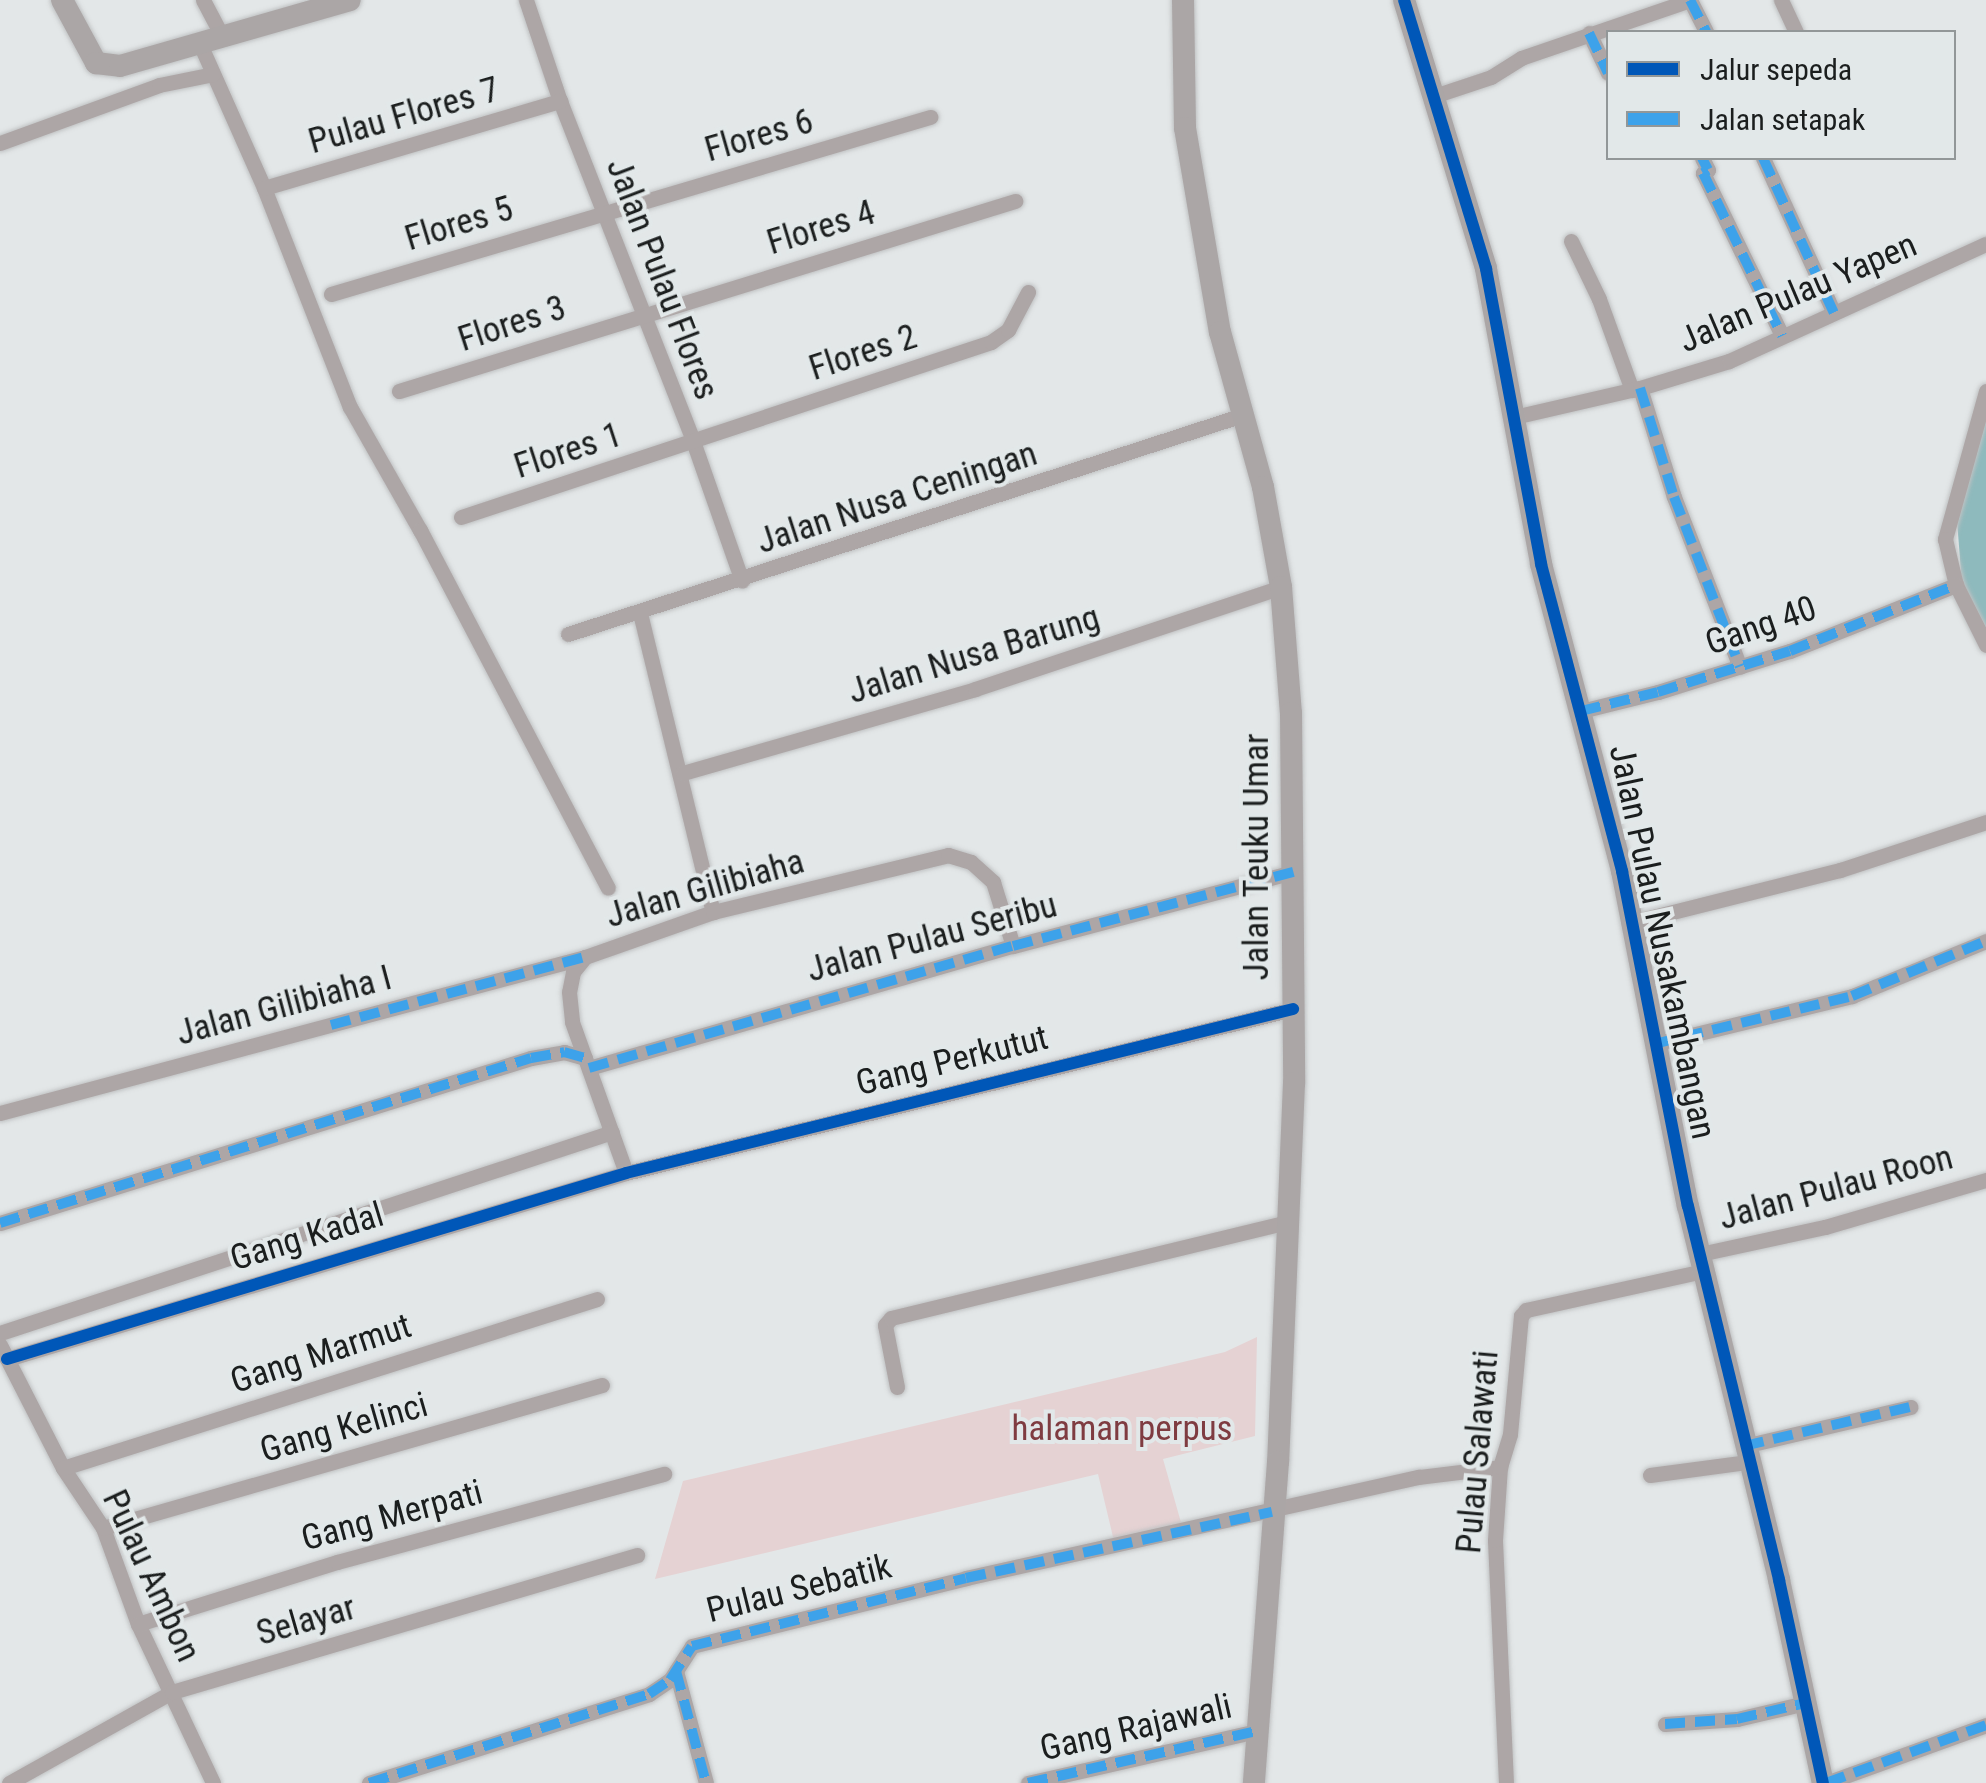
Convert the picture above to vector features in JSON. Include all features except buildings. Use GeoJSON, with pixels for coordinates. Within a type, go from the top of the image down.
{"type":"FeatureCollection","features":[{"type":"Feature","properties":{"kind":"street"},"geometry":{"type":"LineString","coordinates":[[62,0],[96,63],[120,66],[350,0]]}},
{"type":"Feature","properties":{"kind":"street"},"geometry":{"type":"LineString","coordinates":[[203,0],[214,74],[264,188],[350,407],[420,530],[608,888]]}},
{"type":"Feature","properties":{"kind":"street","name":"Jalan Pulau Flores"},"geometry":{"type":"LineString","coordinates":[[526,0],[560,101],[644,313],[742,580]]}},
{"type":"Feature","properties":{"kind":"street","name":"Jalan Teuku Umar"},"geometry":{"type":"LineString","coordinates":[[1183,0],[1185,128],[1216,313],[1263,487],[1281,587],[1291,713],[1294,872],[1288,1222],[1254,1783]]}},
{"type":"Feature","properties":{"kind":"street","name":"Jalan Pulau Nusakambangan"},"geometry":{"type":"LineString","coordinates":[[1404,0],[1486,269],[1541,564],[1633,922],[1654,1044],[1702,1263],[1824,1783]]}},
{"type":"Feature","properties":{"kind":"street"},"geometry":{"type":"LineString","coordinates":[[1436,95],[1471,86],[1521,58],[1690,0],[1705,30]]}},
{"type":"Feature","properties":{"kind":"street"},"geometry":{"type":"LineString","coordinates":[[1782,0],[1795,30]]}},
{"type":"Feature","properties":{"kind":"street"},"geometry":{"type":"LineString","coordinates":[[1589,33],[1606,69]]}},
{"type":"Feature","properties":{"kind":"street"},"geometry":{"type":"LineString","coordinates":[[152,56],[159,85]]}},
{"type":"Feature","properties":{"kind":"street"},"geometry":{"type":"LineString","coordinates":[[0,143],[159,85],[214,74]]}},
{"type":"Feature","properties":{"kind":"street","name":"Pulau Flores 7"},"geometry":{"type":"LineString","coordinates":[[264,188],[560,101]]}},
{"type":"Feature","properties":{"kind":"street","name":"Flores 6"},"geometry":{"type":"LineString","coordinates":[[605,212],[930,117]]}},
{"type":"Feature","properties":{"kind":"street"},"geometry":{"type":"LineString","coordinates":[[1703,160],[1708,170],[1704,173],[1782,336]]}},
{"type":"Feature","properties":{"kind":"street"},"geometry":{"type":"LineString","coordinates":[[1764,160],[1834,313]]}},
{"type":"Feature","properties":{"kind":"street","name":"Flores 4"},"geometry":{"type":"LineString","coordinates":[[644,313],[1015,201]]}},
{"type":"Feature","properties":{"kind":"street","name":"Flores 5"},"geometry":{"type":"LineString","coordinates":[[330,294],[605,212]]}},
{"type":"Feature","properties":{"kind":"street"},"geometry":{"type":"LineString","coordinates":[[1571,241],[1636,389],[1740,666]]}},
{"type":"Feature","properties":{"kind":"street","name":"Jalan Pulau Yapen"},"geometry":{"type":"LineString","coordinates":[[1514,417],[1636,389],[1729,360],[1986,244]]}},
{"type":"Feature","properties":{"kind":"street","name":"Flores 2"},"geometry":{"type":"LineString","coordinates":[[693,442],[1000,338],[1028,292]]}},
{"type":"Feature","properties":{"kind":"street","name":"Flores 3"},"geometry":{"type":"LineString","coordinates":[[398,391],[644,313]]}},
{"type":"Feature","properties":{"kind":"street"},"geometry":{"type":"LineString","coordinates":[[1986,391],[1945,539],[1956,585],[1986,646]]}},
{"type":"Feature","properties":{"kind":"street","name":"Jalan Nusa Ceningan"},"geometry":{"type":"LineString","coordinates":[[568,634],[1243,415]]}},
{"type":"Feature","properties":{"kind":"street","name":"Flores 1"},"geometry":{"type":"LineString","coordinates":[[461,517],[693,442]]}},
{"type":"Feature","properties":{"kind":"street","name":"Gang 40"},"geometry":{"type":"LineString","coordinates":[[1581,711],[1740,666],[1956,585]]}},
{"type":"Feature","properties":{"kind":"street","name":"Jalan Nusa Barung"},"geometry":{"type":"LineString","coordinates":[[682,773],[975,689],[1281,587]]}},
{"type":"Feature","properties":{"kind":"street"},"geometry":{"type":"LineString","coordinates":[[640,613],[713,912]]}},
{"type":"Feature","properties":{"kind":"street"},"geometry":{"type":"LineString","coordinates":[[1633,922],[1840,870],[1986,822]]}},
{"type":"Feature","properties":{"kind":"street","name":"Jalan Gilibiaha"},"geometry":{"type":"LineString","coordinates":[[626,1173],[572,1022],[569,992],[573,972],[584,957],[713,912],[948,855],[971,862],[993,882],[1013,946]]}},
{"type":"Feature","properties":{"kind":"street","name":"Jalan Pulau Seribu"},"geometry":{"type":"LineString","coordinates":[[0,1223],[531,1058],[564,1052],[587,1063],[1294,872]]}},
{"type":"Feature","properties":{"kind":"street"},"geometry":{"type":"LineString","coordinates":[[1654,1044],[1852,996],[1986,941]]}},
{"type":"Feature","properties":{"kind":"street","name":"Jalan Gilibiaha I"},"geometry":{"type":"LineString","coordinates":[[0,1113],[584,957]]}},
{"type":"Feature","properties":{"kind":"street","name":"Gang Perkutut"},"geometry":{"type":"LineString","coordinates":[[626,1173],[1293,1010]]}},
{"type":"Feature","properties":{"kind":"street"},"geometry":{"type":"LineString","coordinates":[[0,1332],[612,1132]]}},
{"type":"Feature","properties":{"kind":"street","name":"Gang Kadal"},"geometry":{"type":"LineString","coordinates":[[3,1352],[626,1173]]}},
{"type":"Feature","properties":{"kind":"street","name":"Jalan Pulau Roon"},"geometry":{"type":"LineString","coordinates":[[1702,1263],[1986,1180]]}},
{"type":"Feature","properties":{"kind":"street"},"geometry":{"type":"LineString","coordinates":[[898,1387],[885,1325],[892,1318],[1288,1222]]}},
{"type":"Feature","properties":{"kind":"street","name":"Pulau Salawati"},"geometry":{"type":"LineString","coordinates":[[1506,1783],[1495,1540],[1500,1467],[1510,1434],[1521,1316],[1526,1310],[1702,1263]]}},
{"type":"Feature","properties":{"kind":"street","name":"Gang Marmut"},"geometry":{"type":"LineString","coordinates":[[63,1468],[596,1299]]}},
{"type":"Feature","properties":{"kind":"street","name":"Pulau Ambon"},"geometry":{"type":"LineString","coordinates":[[3,1352],[63,1468],[103,1528],[138,1624],[213,1783]]}},
{"type":"Feature","properties":{"kind":"street","name":"Gang Kelinci"},"geometry":{"type":"LineString","coordinates":[[103,1528],[602,1385]]}},
{"type":"Feature","properties":{"kind":"street"},"geometry":{"type":"LineString","coordinates":[[1650,1475],[1746,1454],[1910,1407]]}},
{"type":"Feature","properties":{"kind":"street","name":"Pulau Sebatik"},"geometry":{"type":"LineString","coordinates":[[369,1783],[649,1694],[676,1671],[692,1646],[966,1578],[1419,1478],[1500,1467]]}},
{"type":"Feature","properties":{"kind":"street","name":"Gang Merpati"},"geometry":{"type":"LineString","coordinates":[[138,1624],[337,1562],[664,1474]]}},
{"type":"Feature","properties":{"kind":"street","name":"Selayar"},"geometry":{"type":"LineString","coordinates":[[9,1783],[172,1692],[637,1555]]}},
{"type":"Feature","properties":{"kind":"street"},"geometry":{"type":"LineString","coordinates":[[676,1671],[706,1783]]}},
{"type":"Feature","properties":{"kind":"street"},"geometry":{"type":"LineString","coordinates":[[1665,1724],[1736,1719],[1806,1704]]}},
{"type":"Feature","properties":{"kind":"street"},"geometry":{"type":"LineString","coordinates":[[1824,1783],[1986,1726]]}},
{"type":"Feature","properties":{"kind":"street","name":"Gang Rajawali"},"geometry":{"type":"LineString","coordinates":[[1028,1783],[1258,1731]]}},
{"type":"Feature","properties":{"kind":"green space","name":"halaman perpus"},"geometry":{"type":"Polygon","coordinates":[[[1257,1337],[1255,1436],[1163,1459],[1182,1526],[1114,1541],[1098,1474],[655,1579],[683,1481],[1225,1352],[1257,1337]]]}},
{"type":"Feature","properties":{"kind":"water"},"geometry":{"type":"Polygon","coordinates":[[[1986,406],[1986,633],[1962,586],[1957,520],[1986,406]]]}},
{"type":"Feature","properties":{"kind":"marked path"},"geometry":{"type":"LineString","coordinates":[[1690,0],[1705,30]]}},
{"type":"Feature","properties":{"kind":"marked path"},"geometry":{"type":"LineString","coordinates":[[1589,33],[1606,69]]}},
{"type":"Feature","properties":{"kind":"marked path"},"geometry":{"type":"LineString","coordinates":[[1703,160],[1708,170],[1703,173],[1782,336]]}},
{"type":"Feature","properties":{"kind":"marked path"},"geometry":{"type":"LineString","coordinates":[[1764,160],[1834,313]]}},
{"type":"Feature","properties":{"kind":"marked path"},"geometry":{"type":"LineString","coordinates":[[1640,388],[1674,497],[1740,667]]}},
{"type":"Feature","properties":{"kind":"marked path"},"geometry":{"type":"LineString","coordinates":[[1581,711],[1790,651],[1956,585]]}},
{"type":"Feature","properties":{"kind":"marked path"},"geometry":{"type":"LineString","coordinates":[[589,1068],[1013,946],[1294,872]]}},
{"type":"Feature","properties":{"kind":"marked path"},"geometry":{"type":"LineString","coordinates":[[1654,1044],[1852,996],[1986,941]]}},
{"type":"Feature","properties":{"kind":"marked path"},"geometry":{"type":"LineString","coordinates":[[331,1025],[585,957]]}},
{"type":"Feature","properties":{"kind":"marked path"},"geometry":{"type":"LineString","coordinates":[[0,1223],[531,1058],[564,1052],[585,1058]]}},
{"type":"Feature","properties":{"kind":"marked path"},"geometry":{"type":"LineString","coordinates":[[1744,1446],[1910,1407]]}},
{"type":"Feature","properties":{"kind":"marked path"},"geometry":{"type":"LineString","coordinates":[[369,1783],[649,1694],[670,1680],[692,1646],[966,1578],[1272,1512]]}},
{"type":"Feature","properties":{"kind":"marked path"},"geometry":{"type":"LineString","coordinates":[[676,1671],[706,1783]]}},
{"type":"Feature","properties":{"kind":"marked path"},"geometry":{"type":"LineString","coordinates":[[1665,1724],[1737,1719],[1806,1703]]}},
{"type":"Feature","properties":{"kind":"marked path"},"geometry":{"type":"LineString","coordinates":[[1826,1783],[1986,1725]]}},
{"type":"Feature","properties":{"kind":"marked path"},"geometry":{"type":"LineString","coordinates":[[1028,1783],[1257,1731]]}},
{"type":"Feature","properties":{"kind":"cycle path"},"geometry":{"type":"LineString","coordinates":[[1404,0],[1486,269],[1541,564],[1622,871],[1688,1206],[1779,1580],[1823,1783]]}},
{"type":"Feature","properties":{"kind":"cycle path"},"geometry":{"type":"LineString","coordinates":[[7,1359],[626,1173],[1293,1009]]}}]}
